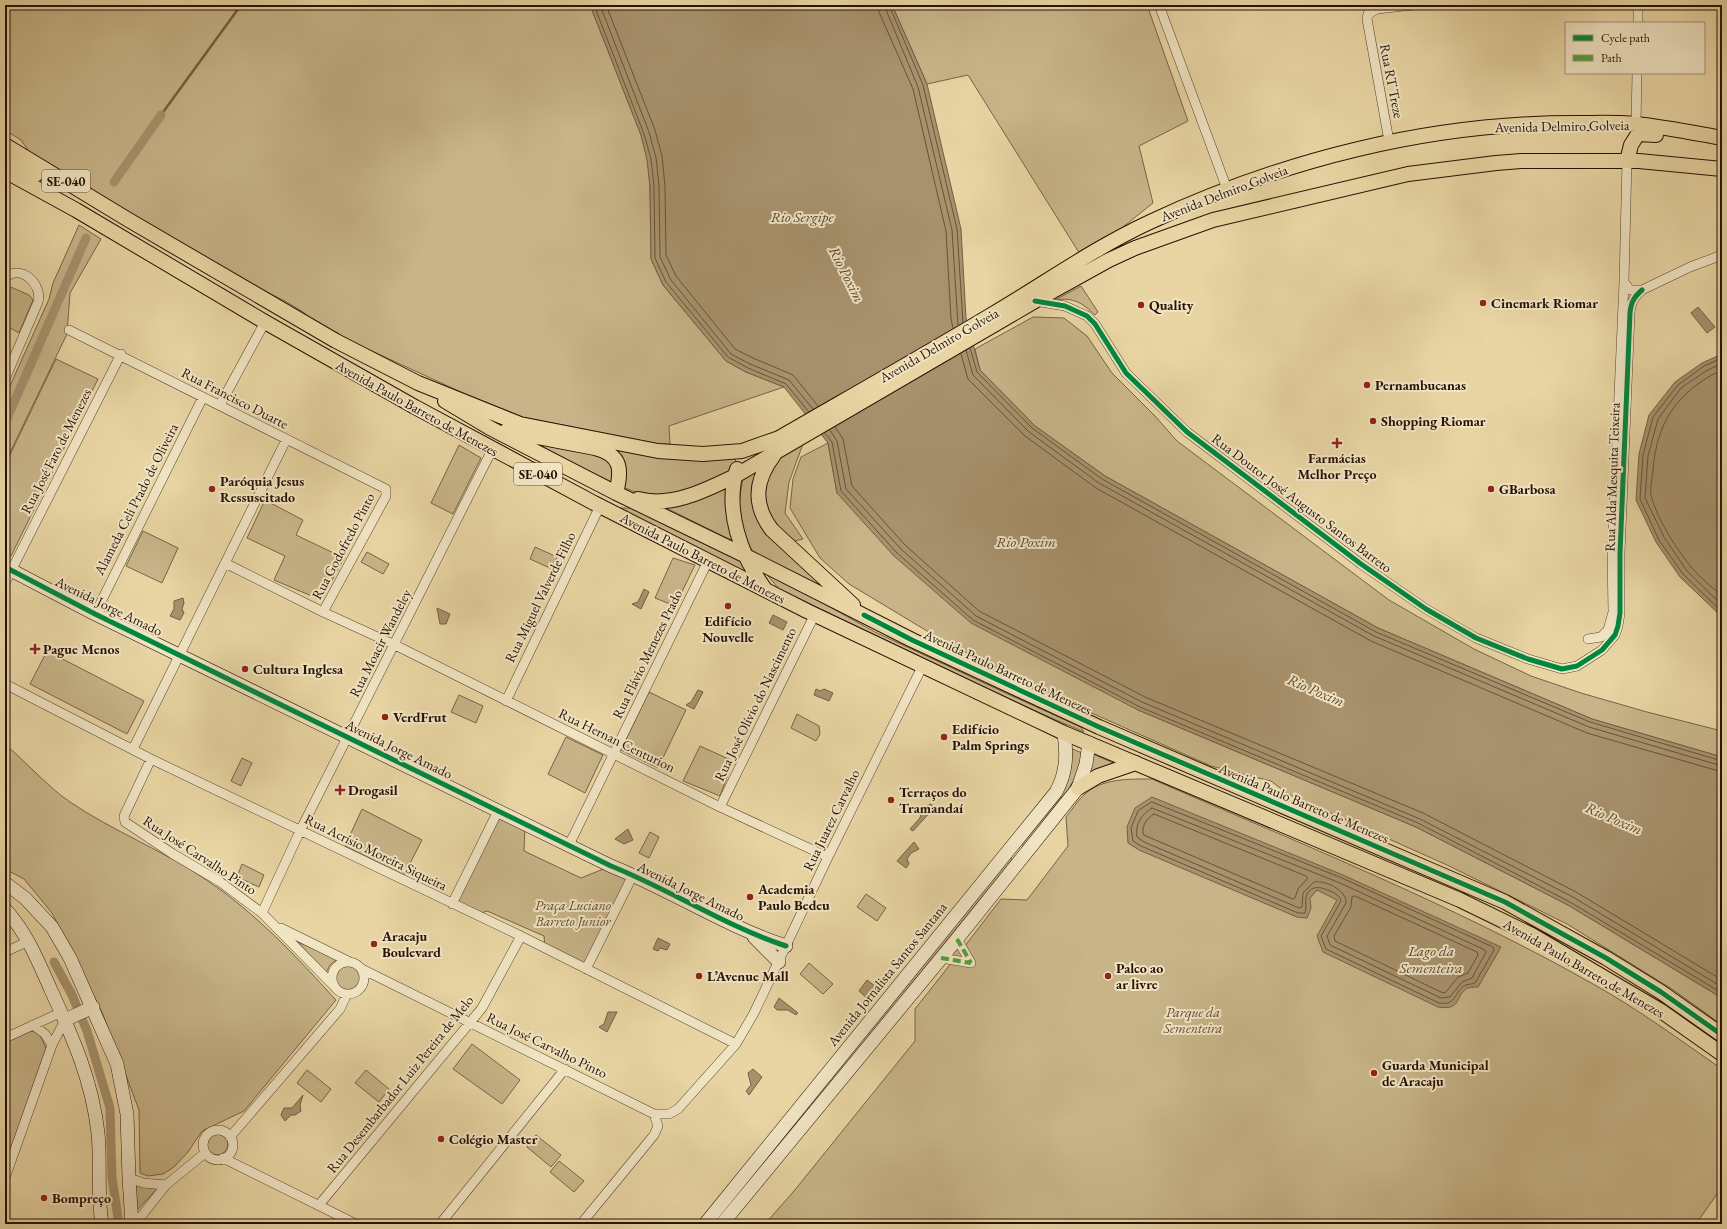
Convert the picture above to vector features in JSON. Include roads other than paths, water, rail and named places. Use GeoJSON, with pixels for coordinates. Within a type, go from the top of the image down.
{"type":"FeatureCollection","features":[{"type":"Feature","properties":{"kind":"main road","name":"Avenida Delmiro Golveia"},"geometry":{"type":"LineString","coordinates":[[780,446],[996,318],[1053,276],[1124,235],[1150,222],[1227,189],[1310,161],[1389,141],[1512,125],[1552,123],[1636,124],[1722,138]]}},
{"type":"Feature","properties":{"kind":"main road"},"geometry":{"type":"LineString","coordinates":[[1627,161],[1631,145],[1638,134],[1646,133],[1722,143]]}},
{"type":"Feature","properties":{"kind":"main road","name":"Avenida Paulo Barreto de Menezes"},"geometry":{"type":"LineString","coordinates":[[5,145],[336,342],[418,383],[520,424],[658,451],[703,454],[731,453],[752,448],[780,446]]}},
{"type":"Feature","properties":{"kind":"main road"},"geometry":{"type":"LineString","coordinates":[[5,159],[21,165],[100,210],[127,219]]}},
{"type":"Feature","properties":{"kind":"main road","name":"Avenida Delmiro Golveia"},"geometry":{"type":"LineString","coordinates":[[996,318],[1035,301],[1135,248],[1213,220],[1408,174],[1521,161],[1627,161],[1722,169]]}},
{"type":"Feature","properties":{"kind":"main road","name":"Avenida Paulo Barreto de Menezes"},"geometry":{"type":"LineString","coordinates":[[9,176],[76,210],[265,322],[492,450],[600,506],[815,614],[1064,733],[1460,900],[1532,935],[1661,1011],[1722,1054]]}},
{"type":"Feature","properties":{"kind":"main road","name":"Avenida Paulo Barreto de Menezes"},"geometry":{"type":"LineString","coordinates":[[418,383],[490,428],[616,494],[744,555],[912,640],[1087,721],[1505,902],[1612,962],[1661,992],[1722,1035]]}},
{"type":"Feature","properties":{"kind":"main road"},"geometry":{"type":"LineString","coordinates":[[490,428],[595,448],[605,452],[616,459],[618,464],[620,480],[616,494]]}},
{"type":"Feature","properties":{"kind":"main road"},"geometry":{"type":"LineString","coordinates":[[577,493],[616,494],[642,501],[664,501],[684,498],[735,476],[780,446]]}},
{"type":"Feature","properties":{"kind":"main road"},"geometry":{"type":"LineString","coordinates":[[780,446],[766,466],[759,484],[760,506],[764,520],[772,530],[864,615]]}},
{"type":"Feature","properties":{"kind":"main road"},"geometry":{"type":"LineString","coordinates":[[752,448],[742,462],[735,476],[733,501],[736,527],[744,555],[766,590]]}},
{"type":"Feature","properties":{"kind":"main road","name":"Avenida Jorge Amado"},"geometry":{"type":"LineString","coordinates":[[8,569],[94,614],[611,866],[633,875],[752,934],[786,946]]}},
{"type":"Feature","properties":{"kind":"main road"},"geometry":{"type":"LineString","coordinates":[[722,1224],[1020,862],[1078,788],[1086,764],[1089,743],[1087,721]]}},
{"type":"Feature","properties":{"kind":"main road","name":"Avenida Jornalista Santos Santana"},"geometry":{"type":"LineString","coordinates":[[705,1224],[1051,799],[1061,783],[1066,766],[1064,733]]}},
{"type":"Feature","properties":{"kind":"main road"},"geometry":{"type":"LineString","coordinates":[[1078,788],[1098,776],[1136,763]]}},
{"type":"Feature","properties":{"kind":"main road"},"geometry":{"type":"LineString","coordinates":[[1015,843],[1022,850],[1020,862]]}},
{"type":"Feature","properties":{"kind":"main road"},"geometry":{"type":"LineString","coordinates":[[5,883],[25,898],[52,928],[70,958],[89,1009],[117,1064],[127,1114],[128,1178],[133,1224]]}},
{"type":"Feature","properties":{"kind":"main road"},"geometry":{"type":"LineString","coordinates":[[5,909],[16,921],[29,941],[66,1017],[80,1052],[95,1111],[99,1147],[99,1192],[102,1224]]}},
{"type":"Feature","properties":{"kind":"main road","name":"Avenida Jorge Amado"},"geometry":{"type":"LineString","coordinates":[[752,934],[779,962]]}},
{"type":"Feature","properties":{"kind":"main road"},"geometry":{"type":"LineString","coordinates":[[66,1017],[89,1009]]}},
{"type":"Feature","properties":{"kind":"street"},"geometry":{"type":"LineString","coordinates":[[1159,5],[1227,189]]}},
{"type":"Feature","properties":{"kind":"street","name":"Rua RT Treze"},"geometry":{"type":"LineString","coordinates":[[1389,141],[1367,25],[1368,14],[1372,11],[1413,5]]}},
{"type":"Feature","properties":{"kind":"street"},"geometry":{"type":"LineString","coordinates":[[1638,5],[1638,22]]}},
{"type":"Feature","properties":{"kind":"street"},"geometry":{"type":"LineString","coordinates":[[1636,124],[1637,74]]}},
{"type":"Feature","properties":{"kind":"street","name":"Rua Alda Mesquita Teixeira"},"geometry":{"type":"LineString","coordinates":[[1588,639],[1601,637],[1608,630],[1613,612],[1612,553],[1624,282],[1627,161]]}},
{"type":"Feature","properties":{"kind":"street"},"geometry":{"type":"LineString","coordinates":[[1624,282],[1630,290],[1642,290],[1690,267],[1722,256]]}},
{"type":"Feature","properties":{"kind":"street"},"geometry":{"type":"LineString","coordinates":[[5,278],[14,274],[28,276],[34,281],[40,294],[5,379]]}},
{"type":"Feature","properties":{"kind":"street","name":"Rua Alda Mesquita Teixeira"},"geometry":{"type":"LineString","coordinates":[[1590,658],[1602,650],[1614,635],[1620,614],[1620,554],[1630,313],[1631,303],[1635,296],[1642,290]]}},
{"type":"Feature","properties":{"kind":"street","name":"Rua Doutor José Augusto Santos Barreto"},"geometry":{"type":"LineString","coordinates":[[1035,301],[1065,306],[1087,316],[1095,324],[1126,372],[1188,432],[1361,564],[1426,609],[1486,643],[1544,664],[1562,669],[1571,668],[1590,658]]}},
{"type":"Feature","properties":{"kind":"street"},"geometry":{"type":"LineString","coordinates":[[220,405],[265,322]]}},
{"type":"Feature","properties":{"kind":"street","name":"Rua Francisco Duarte"},"geometry":{"type":"LineString","coordinates":[[69,330],[121,354],[286,440],[384,487],[387,492]]}},
{"type":"Feature","properties":{"kind":"street","name":"Rua José Faro de Menezes"},"geometry":{"type":"LineString","coordinates":[[5,583],[8,569],[121,354]]}},
{"type":"Feature","properties":{"kind":"street","name":"Alameda Celi Prado de Oliveira"},"geometry":{"type":"LineString","coordinates":[[94,614],[203,397]]}},
{"type":"Feature","properties":{"kind":"street"},"geometry":{"type":"LineString","coordinates":[[132,749],[286,440]]}},
{"type":"Feature","properties":{"kind":"street","name":"Rua Moacir Wandeley"},"geometry":{"type":"LineString","coordinates":[[262,913],[300,831],[347,736],[395,644],[492,450]]}},
{"type":"Feature","properties":{"kind":"street","name":"Rua Godofredo Pinto"},"geometry":{"type":"LineString","coordinates":[[324,612],[387,492]]}},
{"type":"Feature","properties":{"kind":"street","name":"Rua Miguel Valverde Filho"},"geometry":{"type":"LineString","coordinates":[[506,701],[600,506]]}},
{"type":"Feature","properties":{"kind":"street","name":"Rua Flávio Menezes Prado"},"geometry":{"type":"LineString","coordinates":[[569,845],[708,561]]}},
{"type":"Feature","properties":{"kind":"street","name":"Rua Hernan Centurion"},"geometry":{"type":"LineString","coordinates":[[225,563],[324,612],[395,644],[720,807],[828,857]]}},
{"type":"Feature","properties":{"kind":"street","name":"Rua José Olívio do Nascimento"},"geometry":{"type":"LineString","coordinates":[[720,807],[815,614]]}},
{"type":"Feature","properties":{"kind":"street","name":"Rua Juarez Carvalho"},"geometry":{"type":"LineString","coordinates":[[654,1114],[669,1114],[678,1109],[736,1044],[754,1013],[828,857],[923,665]]}},
{"type":"Feature","properties":{"kind":"street","name":"Rua Acrísio Moreira Siqueira"},"geometry":{"type":"LineString","coordinates":[[5,684],[151,759],[521,936],[736,1044]]}},
{"type":"Feature","properties":{"kind":"street","name":"Rua José Carvalho Pinto"},"geometry":{"type":"LineString","coordinates":[[151,759],[124,816],[125,822],[173,854],[219,881],[262,913],[335,987]]}},
{"type":"Feature","properties":{"kind":"street"},"geometry":{"type":"LineString","coordinates":[[452,904],[498,811]]}},
{"type":"Feature","properties":{"kind":"street"},"geometry":{"type":"LineString","coordinates":[[586,969],[633,875]]}},
{"type":"Feature","properties":{"kind":"street","name":"Rua José Carvalho Pinto"},"geometry":{"type":"LineString","coordinates":[[274,925],[350,962]]}},
{"type":"Feature","properties":{"kind":"street","name":"Rua Desembarbador Luiz Pereira de Melo"},"geometry":{"type":"LineString","coordinates":[[319,1205],[482,1008],[521,936]]}},
{"type":"Feature","properties":{"kind":"street"},"geometry":{"type":"LineString","coordinates":[[941,958],[971,963],[957,939]]}},
{"type":"Feature","properties":{"kind":"street"},"geometry":{"type":"LineString","coordinates":[[5,952],[29,941]]}},
{"type":"Feature","properties":{"kind":"street"},"geometry":{"type":"LineString","coordinates":[[350,962],[362,969],[364,974],[363,984],[357,991],[347,994],[342,993],[335,987],[333,977],[336,968],[340,964],[350,962]]}},
{"type":"Feature","properties":{"kind":"street","name":"Rua José Carvalho Pinto"},"geometry":{"type":"LineString","coordinates":[[362,969],[654,1114]]}},
{"type":"Feature","properties":{"kind":"street"},"geometry":{"type":"LineString","coordinates":[[230,1137],[340,1009],[347,994]]}},
{"type":"Feature","properties":{"kind":"street"},"geometry":{"type":"LineString","coordinates":[[5,1038],[33,1025],[66,1017]]}},
{"type":"Feature","properties":{"kind":"street"},"geometry":{"type":"LineString","coordinates":[[5,1178],[52,1045],[66,1017]]}},
{"type":"Feature","properties":{"kind":"street"},"geometry":{"type":"LineString","coordinates":[[33,1025],[45,1034],[52,1045]]}},
{"type":"Feature","properties":{"kind":"street"},"geometry":{"type":"LineString","coordinates":[[440,1224],[565,1069]]}},
{"type":"Feature","properties":{"kind":"street"},"geometry":{"type":"LineString","coordinates":[[581,1224],[654,1135],[658,1126],[654,1114]]}},
{"type":"Feature","properties":{"kind":"street"},"geometry":{"type":"LineString","coordinates":[[223,1158],[232,1149],[230,1137],[227,1133],[219,1130],[210,1132],[206,1136],[203,1144],[205,1153],[213,1159],[223,1158],[356,1224]]}},
{"type":"Feature","properties":{"kind":"street"},"geometry":{"type":"LineString","coordinates":[[133,1224],[166,1184],[205,1153]]}},
{"type":"Feature","properties":{"kind":"street"},"geometry":{"type":"LineString","coordinates":[[128,1178],[143,1183],[166,1184]]}},
{"type":"Feature","properties":{"kind":"water","name":"Rio Poxim"},"geometry":{"type":"Polygon","coordinates":[[[590,5],[892,5],[927,84],[961,229],[966,318],[980,370],[1035,426],[1105,476],[1378,628],[1592,719],[1722,757],[1722,998],[1568,905],[1416,827],[1138,710],[971,623],[894,556],[837,493],[828,443],[784,387],[746,372],[726,361],[663,285],[651,259],[650,187],[647,160],[641,135],[590,5]]]}},
{"type":"Feature","properties":{"kind":"water"},"geometry":{"type":"Polygon","coordinates":[[[1698,307],[1715,327],[1707,333],[1691,313],[1698,307]]]}},
{"type":"Feature","properties":{"kind":"water"},"geometry":{"type":"Polygon","coordinates":[[[1722,354],[1722,617],[1680,577],[1656,542],[1636,500],[1639,454],[1649,415],[1675,382],[1702,363],[1722,354]]]}},
{"type":"Feature","properties":{"kind":"water"},"geometry":{"type":"Polygon","coordinates":[[[644,589],[649,592],[641,609],[632,604],[638,602],[644,589]]]}},
{"type":"Feature","properties":{"kind":"water"},"geometry":{"type":"Polygon","coordinates":[[[183,598],[184,603],[182,609],[184,613],[180,620],[170,616],[174,609],[174,601],[183,598]]]}},
{"type":"Feature","properties":{"kind":"water"},"geometry":{"type":"Polygon","coordinates":[[[437,608],[450,614],[446,624],[440,624],[437,608]]]}},
{"type":"Feature","properties":{"kind":"water"},"geometry":{"type":"Polygon","coordinates":[[[773,615],[787,622],[783,630],[769,623],[773,615]]]}},
{"type":"Feature","properties":{"kind":"water"},"geometry":{"type":"Polygon","coordinates":[[[816,689],[820,691],[824,689],[833,693],[829,701],[814,695],[816,689]]]}},
{"type":"Feature","properties":{"kind":"water"},"geometry":{"type":"Polygon","coordinates":[[[698,690],[703,692],[694,709],[686,705],[691,702],[698,690]]]}},
{"type":"Feature","properties":{"kind":"water","name":"Lago da Sementeira"},"geometry":{"type":"Polygon","coordinates":[[[1152,797],[1343,875],[1501,947],[1478,987],[1468,988],[1461,994],[1455,1005],[1451,1007],[1438,1007],[1323,952],[1317,936],[1337,900],[1317,890],[1310,898],[1311,908],[1307,918],[1297,917],[1139,850],[1128,843],[1127,827],[1135,808],[1152,797]]]}},
{"type":"Feature","properties":{"kind":"water"},"geometry":{"type":"Polygon","coordinates":[[[931,804],[934,808],[913,831],[910,829],[920,818],[922,808],[931,804]]]}},
{"type":"Feature","properties":{"kind":"water"},"geometry":{"type":"Polygon","coordinates":[[[628,829],[633,840],[624,844],[615,839],[628,829]]]}},
{"type":"Feature","properties":{"kind":"water"},"geometry":{"type":"Polygon","coordinates":[[[914,842],[919,849],[911,853],[907,859],[909,864],[906,868],[897,861],[914,842]]]}},
{"type":"Feature","properties":{"kind":"water"},"geometry":{"type":"Polygon","coordinates":[[[658,938],[670,944],[667,950],[660,948],[658,951],[653,949],[658,938]]]}},
{"type":"Feature","properties":{"kind":"water"},"geometry":{"type":"Polygon","coordinates":[[[867,980],[879,989],[869,1000],[859,991],[867,980]]]}},
{"type":"Feature","properties":{"kind":"water"},"geometry":{"type":"Polygon","coordinates":[[[779,998],[798,1013],[796,1015],[788,1010],[777,1010],[774,1007],[779,998]]]}},
{"type":"Feature","properties":{"kind":"water"},"geometry":{"type":"Polygon","coordinates":[[[608,1012],[617,1012],[607,1032],[599,1027],[604,1024],[608,1012]]]}},
{"type":"Feature","properties":{"kind":"water"},"geometry":{"type":"Polygon","coordinates":[[[753,1069],[762,1077],[749,1095],[746,1091],[751,1085],[748,1073],[753,1069]]]}},
{"type":"Feature","properties":{"kind":"water"},"geometry":{"type":"Polygon","coordinates":[[[303,1095],[300,1105],[301,1111],[295,1115],[291,1115],[285,1121],[281,1115],[284,1108],[292,1108],[303,1095]]]}},
{"type":"Feature","properties":{"kind":"waterway"},"geometry":{"type":"LineString","coordinates":[[161,115],[241,5]]}},
{"type":"Feature","properties":{"kind":"waterway"},"geometry":{"type":"LineString","coordinates":[[114,182],[161,115]]}},
{"type":"Feature","properties":{"kind":"waterway"},"geometry":{"type":"LineString","coordinates":[[5,423],[86,238]]}},
{"type":"Feature","properties":{"kind":"waterway"},"geometry":{"type":"LineString","coordinates":[[54,962],[72,995],[87,1031],[110,1108],[112,1178],[119,1224]]}},
{"type":"Feature","properties":{"kind":"place","name":"Cinemark Riomar"},"geometry":{"type":"Point","coordinates":[1483,303]}},
{"type":"Feature","properties":{"kind":"place","name":"Quality"},"geometry":{"type":"Point","coordinates":[1141,305]}},
{"type":"Feature","properties":{"kind":"place","name":"Pernambucanas"},"geometry":{"type":"Point","coordinates":[1367,385]}},
{"type":"Feature","properties":{"kind":"place","name":"Shopping Riomar"},"geometry":{"type":"Point","coordinates":[1373,421]}},
{"type":"Feature","properties":{"kind":"place","name":"Farmácias Melhor Preço"},"geometry":{"type":"Point","coordinates":[1337,443]}},
{"type":"Feature","properties":{"kind":"place","name":"Paróquia Jesus Ressuscitado"},"geometry":{"type":"Point","coordinates":[212,489]}},
{"type":"Feature","properties":{"kind":"place","name":"GBarbosa"},"geometry":{"type":"Point","coordinates":[1491,489]}},
{"type":"Feature","properties":{"kind":"place","name":"Edifício Nouvelle"},"geometry":{"type":"Point","coordinates":[728,606]}},
{"type":"Feature","properties":{"kind":"place","name":"Pague Menos"},"geometry":{"type":"Point","coordinates":[35,649]}},
{"type":"Feature","properties":{"kind":"place","name":"Cultura Inglesa"},"geometry":{"type":"Point","coordinates":[245,669]}},
{"type":"Feature","properties":{"kind":"place","name":"VerdFrut"},"geometry":{"type":"Point","coordinates":[385,717]}},
{"type":"Feature","properties":{"kind":"place","name":"Edifício Palm Springs"},"geometry":{"type":"Point","coordinates":[944,737]}},
{"type":"Feature","properties":{"kind":"place","name":"Drogasil"},"geometry":{"type":"Point","coordinates":[340,790]}},
{"type":"Feature","properties":{"kind":"place","name":"Terraços do Tramandaí"},"geometry":{"type":"Point","coordinates":[891,800]}},
{"type":"Feature","properties":{"kind":"place","name":"Academia Paulo Bedeu"},"geometry":{"type":"Point","coordinates":[750,897]}},
{"type":"Feature","properties":{"kind":"place","name":"Aracaju Boulevard"},"geometry":{"type":"Point","coordinates":[374,944]}},
{"type":"Feature","properties":{"kind":"place","name":"L’Avenue Mall"},"geometry":{"type":"Point","coordinates":[699,976]}},
{"type":"Feature","properties":{"kind":"place","name":"Palco ao ar livre"},"geometry":{"type":"Point","coordinates":[1108,976]}},
{"type":"Feature","properties":{"kind":"place","name":"Guarda Municipal de Aracaju"},"geometry":{"type":"Point","coordinates":[1374,1073]}},
{"type":"Feature","properties":{"kind":"place","name":"Colégio Master"},"geometry":{"type":"Point","coordinates":[441,1139]}},
{"type":"Feature","properties":{"kind":"place","name":"Bompreço"},"geometry":{"type":"Point","coordinates":[44,1198]}},
{"type":"Feature","properties":{"kind":"water label","name":"Rio Sergipe"},"geometry":{"type":"Point","coordinates":[802,216]}},
{"type":"Feature","properties":{"kind":"park label","name":"Praça Luciano Barreto Junior"},"geometry":{"type":"Point","coordinates":[573,914]}},
{"type":"Feature","properties":{"kind":"park label","name":"Parque da Sementeira"},"geometry":{"type":"Point","coordinates":[1193,1020]}}]}
